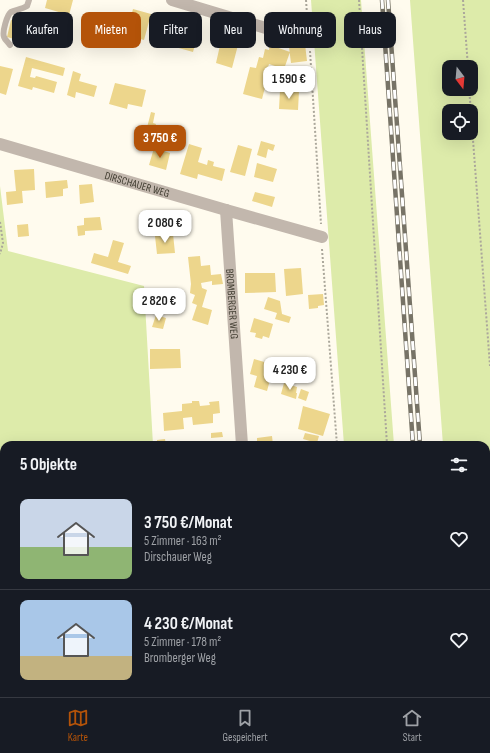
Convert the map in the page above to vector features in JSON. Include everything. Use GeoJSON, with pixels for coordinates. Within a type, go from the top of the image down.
{"type":"FeatureCollection","features":[{"type":"Feature","properties":{"kind":"street"},"geometry":{"type":"LineString","coordinates":[[172,0],[264,28]]}},
{"type":"Feature","properties":{"kind":"street","name":"DIRSCHAUER WEG"},"geometry":{"type":"LineString","coordinates":[[0,144],[322,237]]}},
{"type":"Feature","properties":{"kind":"street","name":"BROMBERGER WEG"},"geometry":{"type":"LineString","coordinates":[[226,210],[242,441]]}},
{"type":"Feature","properties":{"kind":"lane"},"geometry":{"type":"LineString","coordinates":[[10,45],[4,37],[4,31],[9,15],[13,11],[20,10],[27,6],[29,0]]}},
{"type":"Feature","properties":{"kind":"path"},"geometry":{"type":"LineString","coordinates":[[306,0],[307,12]]}},
{"type":"Feature","properties":{"kind":"path"},"geometry":{"type":"LineString","coordinates":[[359,0],[387,441]]}},
{"type":"Feature","properties":{"kind":"path"},"geometry":{"type":"LineString","coordinates":[[462,0],[467,60]]}},
{"type":"Feature","properties":{"kind":"path"},"geometry":{"type":"LineString","coordinates":[[309,48],[337,441]]}},
{"type":"Feature","properties":{"kind":"path"},"geometry":{"type":"LineString","coordinates":[[473,140],[490,366]]}},
{"type":"Feature","properties":{"kind":"path"},"geometry":{"type":"LineString","coordinates":[[0,222],[3,243],[0,254]]}},
{"type":"Feature","properties":{"kind":"green space"},"geometry":{"type":"Polygon","coordinates":[[[311,0],[361,0],[362,12],[344,12],[344,48],[365,48],[394,441],[344,441],[315,48],[336,48],[336,12],[312,12],[311,0]]]}},
{"type":"Feature","properties":{"kind":"green space"},"geometry":{"type":"Polygon","coordinates":[[[410,0],[490,0],[490,441],[443,441],[410,0]]]}},
{"type":"Feature","properties":{"kind":"green space"},"geometry":{"type":"Polygon","coordinates":[[[0,186],[8,251],[144,286],[153,441],[0,441],[0,186]]]}},
{"type":"Feature","properties":{"kind":"building"},"geometry":{"type":"Polygon","coordinates":[[[47,0],[73,0],[70,12],[59,12],[45,8],[47,0]]]}},
{"type":"Feature","properties":{"kind":"building"},"geometry":{"type":"Polygon","coordinates":[[[133,9],[149,13],[149,21],[144,40],[141,39],[141,12],[132,12],[133,9]]]}},
{"type":"Feature","properties":{"kind":"building"},"geometry":{"type":"Polygon","coordinates":[[[11,20],[12,20],[12,38],[7,37],[11,20]]]}},
{"type":"Feature","properties":{"kind":"building"},"geometry":{"type":"Polygon","coordinates":[[[179,48],[194,48],[193,52],[179,48]]]}},
{"type":"Feature","properties":{"kind":"building"},"geometry":{"type":"Polygon","coordinates":[[[219,48],[237,48],[232,68],[216,63],[219,48]]]}},
{"type":"Feature","properties":{"kind":"building"},"geometry":{"type":"Polygon","coordinates":[[[269,48],[279,48],[290,52],[284,69],[269,64],[267,71],[269,72],[262,99],[243,94],[250,67],[256,68],[259,57],[263,58],[265,49],[269,50],[269,48]]]}},
{"type":"Feature","properties":{"kind":"building"},"geometry":{"type":"Polygon","coordinates":[[[289,48],[305,48],[307,61],[291,63],[289,48]]]}},
{"type":"Feature","properties":{"kind":"building"},"geometry":{"type":"Polygon","coordinates":[[[26,57],[65,68],[63,76],[32,68],[30,77],[35,78],[36,76],[57,82],[54,93],[33,87],[32,90],[18,86],[26,57]]]}},
{"type":"Feature","properties":{"kind":"building"},"geometry":{"type":"Polygon","coordinates":[[[0,66],[13,69],[6,95],[0,93],[0,66]]]}},
{"type":"Feature","properties":{"kind":"building"},"geometry":{"type":"Polygon","coordinates":[[[73,71],[81,74],[79,81],[97,86],[94,97],[76,92],[75,98],[67,95],[73,71]]]}},
{"type":"Feature","properties":{"kind":"building"},"geometry":{"type":"Polygon","coordinates":[[[115,83],[146,90],[142,107],[128,104],[127,109],[109,104],[115,83]]]}},
{"type":"Feature","properties":{"kind":"building"},"geometry":{"type":"Polygon","coordinates":[[[280,90],[299,91],[298,110],[279,109],[280,90]]]}},
{"type":"Feature","properties":{"kind":"building"},"geometry":{"type":"Polygon","coordinates":[[[151,112],[155,113],[153,123],[156,124],[149,149],[142,147],[151,112]]]}},
{"type":"Feature","properties":{"kind":"building"},"geometry":{"type":"Polygon","coordinates":[[[261,141],[275,145],[273,151],[268,149],[266,158],[257,155],[261,141]]]}},
{"type":"Feature","properties":{"kind":"building"},"geometry":{"type":"Polygon","coordinates":[[[189,144],[202,148],[198,162],[207,165],[208,160],[214,162],[213,166],[225,169],[222,181],[198,174],[197,179],[180,174],[189,144]]]}},
{"type":"Feature","properties":{"kind":"building"},"geometry":{"type":"Polygon","coordinates":[[[238,145],[252,149],[245,176],[230,172],[238,145]]]}},
{"type":"Feature","properties":{"kind":"building"},"geometry":{"type":"Polygon","coordinates":[[[154,148],[170,153],[166,170],[149,165],[154,148]]]}},
{"type":"Feature","properties":{"kind":"building"},"geometry":{"type":"Polygon","coordinates":[[[257,163],[277,169],[273,182],[254,177],[257,163]]]}},
{"type":"Feature","properties":{"kind":"building"},"geometry":{"type":"Polygon","coordinates":[[[34,169],[35,190],[22,191],[23,203],[7,205],[6,192],[16,191],[14,170],[34,169]]]}},
{"type":"Feature","properties":{"kind":"building"},"geometry":{"type":"Polygon","coordinates":[[[67,180],[68,188],[63,189],[63,196],[46,198],[45,182],[67,180]]]}},
{"type":"Feature","properties":{"kind":"building"},"geometry":{"type":"Polygon","coordinates":[[[92,184],[94,202],[80,204],[79,185],[92,184]]]}},
{"type":"Feature","properties":{"kind":"building"},"geometry":{"type":"Polygon","coordinates":[[[255,192],[275,197],[272,207],[252,201],[255,192]]]}},
{"type":"Feature","properties":{"kind":"building"},"geometry":{"type":"Polygon","coordinates":[[[100,217],[102,230],[85,231],[85,235],[78,236],[77,226],[84,225],[84,218],[100,217]]]}},
{"type":"Feature","properties":{"kind":"building"},"geometry":{"type":"Polygon","coordinates":[[[28,224],[29,236],[18,237],[17,225],[28,224]]]}},
{"type":"Feature","properties":{"kind":"building"},"geometry":{"type":"Polygon","coordinates":[[[173,234],[175,253],[157,254],[155,236],[173,234]]]}},
{"type":"Feature","properties":{"kind":"building"},"geometry":{"type":"Polygon","coordinates":[[[113,240],[124,243],[118,262],[131,266],[128,274],[91,263],[94,253],[108,257],[113,240]]]}},
{"type":"Feature","properties":{"kind":"building"},"geometry":{"type":"Polygon","coordinates":[[[200,256],[201,266],[210,265],[211,275],[221,274],[223,284],[212,285],[212,281],[201,283],[202,288],[207,290],[202,307],[212,310],[208,325],[192,320],[197,305],[192,303],[195,295],[190,293],[191,284],[188,257],[200,256]]]}},
{"type":"Feature","properties":{"kind":"building"},"geometry":{"type":"Polygon","coordinates":[[[301,268],[303,294],[286,296],[284,269],[301,268]]]}},
{"type":"Feature","properties":{"kind":"building"},"geometry":{"type":"Polygon","coordinates":[[[245,273],[275,273],[276,292],[245,293],[245,273]]]}},
{"type":"Feature","properties":{"kind":"building"},"geometry":{"type":"Polygon","coordinates":[[[323,294],[324,305],[318,306],[318,308],[309,309],[308,295],[323,294]]]}},
{"type":"Feature","properties":{"kind":"building"},"geometry":{"type":"Polygon","coordinates":[[[268,297],[280,301],[282,314],[291,317],[289,323],[275,319],[277,313],[264,309],[268,297]]]}},
{"type":"Feature","properties":{"kind":"building"},"geometry":{"type":"Polygon","coordinates":[[[156,315],[166,318],[163,329],[152,327],[156,315]]]}},
{"type":"Feature","properties":{"kind":"building"},"geometry":{"type":"Polygon","coordinates":[[[254,318],[273,324],[269,338],[263,336],[262,339],[255,337],[256,333],[250,332],[254,318]]]}},
{"type":"Feature","properties":{"kind":"building"},"geometry":{"type":"Polygon","coordinates":[[[150,349],[180,349],[181,368],[150,369],[150,349]]]}},
{"type":"Feature","properties":{"kind":"building"},"geometry":{"type":"Polygon","coordinates":[[[254,359],[285,368],[280,383],[270,380],[267,391],[254,387],[257,376],[250,374],[254,359]]]}},
{"type":"Feature","properties":{"kind":"building"},"geometry":{"type":"Polygon","coordinates":[[[284,383],[297,387],[296,399],[281,394],[284,383]]]}},
{"type":"Feature","properties":{"kind":"building"},"geometry":{"type":"Polygon","coordinates":[[[301,389],[309,392],[306,401],[298,398],[301,389]]]}},
{"type":"Feature","properties":{"kind":"building"},"geometry":{"type":"Polygon","coordinates":[[[192,401],[199,401],[200,406],[210,405],[209,402],[219,401],[220,413],[213,414],[213,423],[193,425],[192,417],[183,418],[184,429],[164,431],[163,413],[182,411],[182,404],[192,403],[192,401]]]}},
{"type":"Feature","properties":{"kind":"building"},"geometry":{"type":"Polygon","coordinates":[[[303,406],[330,414],[323,436],[298,429],[303,406]]]}},
{"type":"Feature","properties":{"kind":"building"},"geometry":{"type":"Polygon","coordinates":[[[222,432],[223,437],[211,438],[211,433],[222,432]]]}},
{"type":"Feature","properties":{"kind":"building"},"geometry":{"type":"Polygon","coordinates":[[[305,433],[319,436],[318,441],[303,439],[305,433]]]}},
{"type":"Feature","properties":{"kind":"building"},"geometry":{"type":"Polygon","coordinates":[[[272,436],[273,441],[257,441],[257,438],[272,436]]]}},
{"type":"Feature","properties":{"kind":"building"},"geometry":{"type":"Polygon","coordinates":[[[165,439],[165,441],[157,441],[165,439]]]}},
{"type":"Feature","properties":{"kind":"railway"},"geometry":{"type":"LineString","coordinates":[[382,0],[413,441]]}},
{"type":"Feature","properties":{"kind":"railway"},"geometry":{"type":"LineString","coordinates":[[388,0],[420,441]]}}]}
